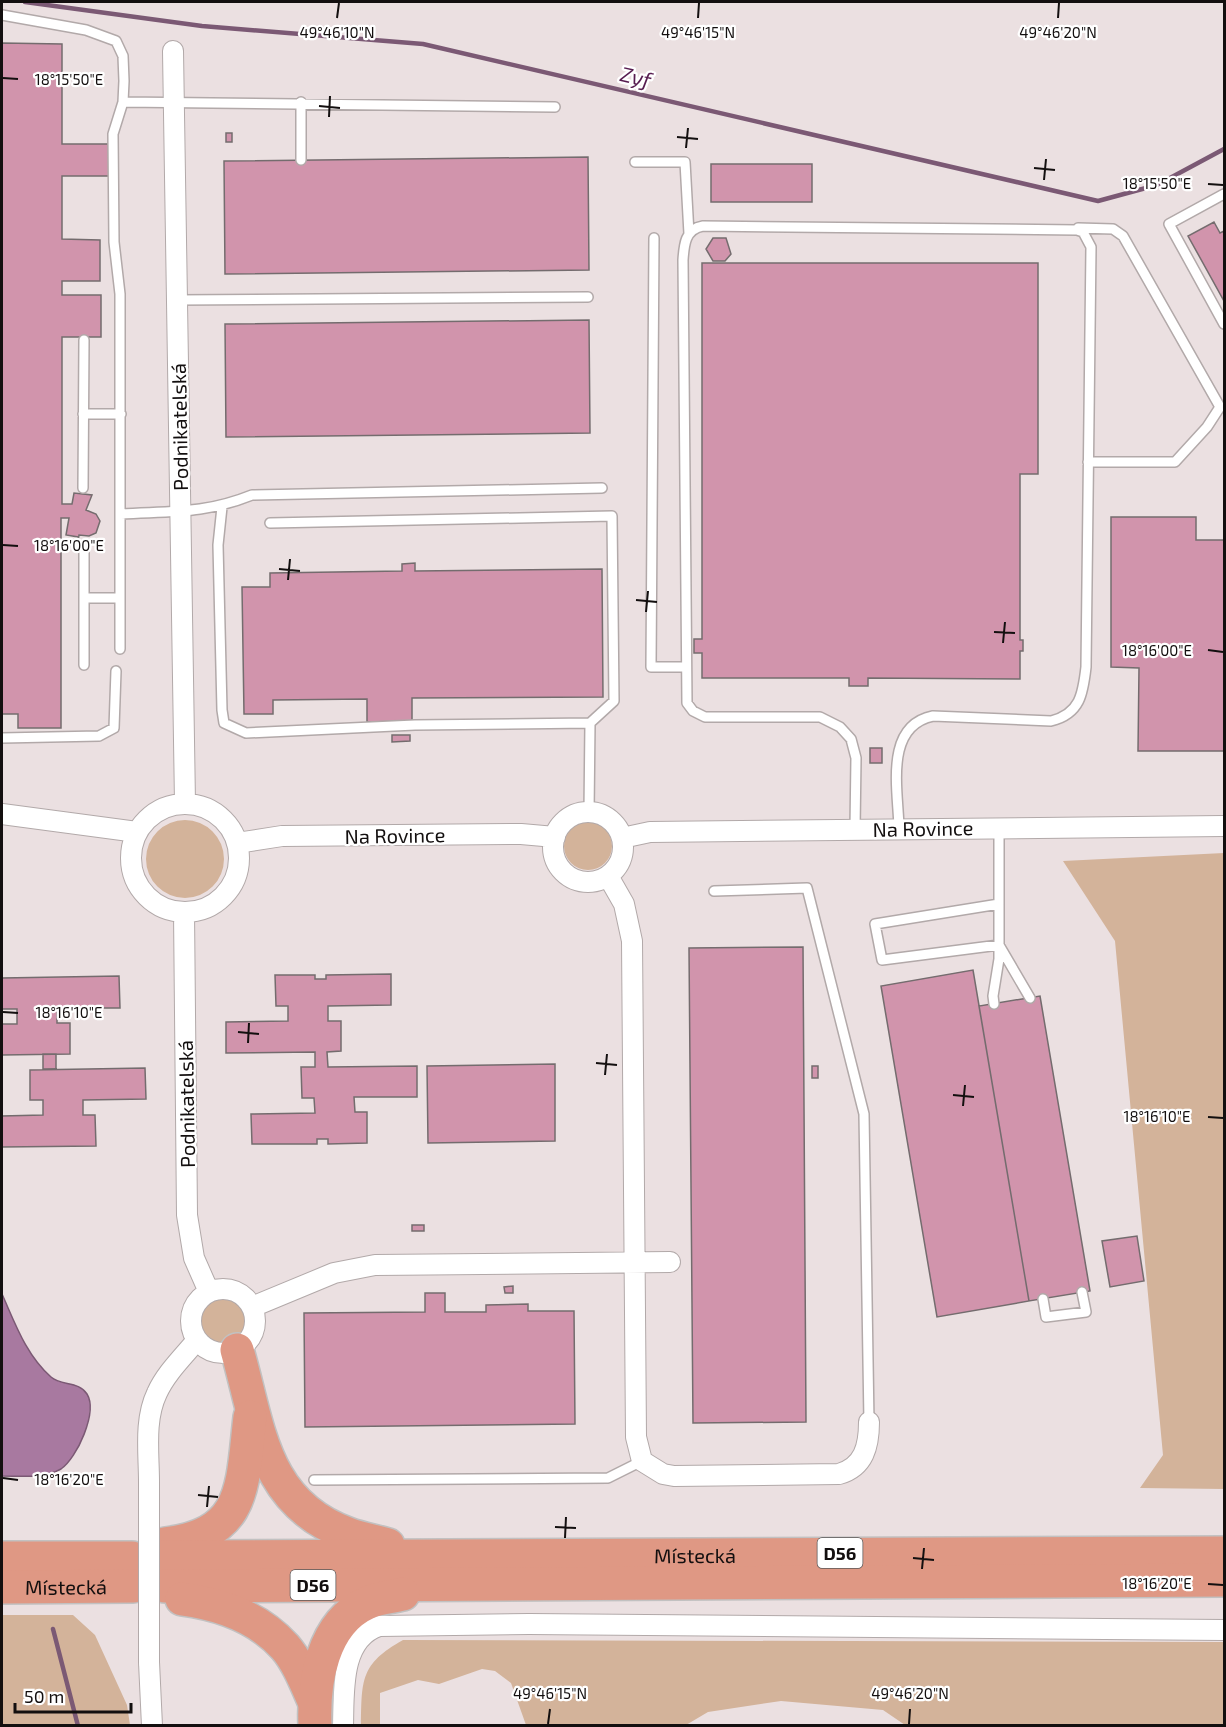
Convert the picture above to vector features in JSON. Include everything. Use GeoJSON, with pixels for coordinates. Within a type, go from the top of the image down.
{"type":"FeatureCollection","features":[{"type":"Feature","properties":{"kind":"highway"},"geometry":{"type":"LineString","coordinates":[[237,1350],[251,1410],[269,1461],[282,1487],[301,1508],[348,1534],[395,1546],[458,1570]]}},
{"type":"Feature","properties":{"kind":"highway"},"geometry":{"type":"LineString","coordinates":[[251,1410],[243,1478],[237,1501],[224,1520],[207,1534],[186,1542],[165,1571],[219,1606],[254,1622],[285,1647],[297,1664],[314,1713]]}},
{"type":"Feature","properties":{"kind":"highway","name":"Místecká"},"geometry":{"type":"LineString","coordinates":[[458,1570],[1224,1553]]}},
{"type":"Feature","properties":{"kind":"highway","name":"Místecká"},"geometry":{"type":"LineString","coordinates":[[2,1558],[61,1558],[133,1571],[76,1586],[2,1587]]}},
{"type":"Feature","properties":{"kind":"highway"},"geometry":{"type":"LineString","coordinates":[[314,1713],[327,1646],[336,1630],[350,1614],[367,1603],[408,1592],[458,1570]]}},
{"type":"Feature","properties":{"kind":"highway","name":"Místecká"},"geometry":{"type":"LineString","coordinates":[[165,1571],[458,1570],[1224,1580]]}},
{"type":"Feature","properties":{"kind":"street","name":"Podnikatelská"},"geometry":{"type":"LineString","coordinates":[[173,51],[186,803]]}},
{"type":"Feature","properties":{"kind":"street"},"geometry":{"type":"LineString","coordinates":[[186,803],[197,805],[218,815],[226,823],[237,843],[237,869],[226,892],[207,907],[183,912],[160,906],[141,890],[134,877],[131,846],[137,832],[157,811],[186,803]]}},
{"type":"Feature","properties":{"kind":"street"},"geometry":{"type":"LineString","coordinates":[[589,812],[610,819],[622,838],[621,860],[608,876],[588,882],[569,876],[555,859],[555,837],[567,819],[589,812]]}},
{"type":"Feature","properties":{"kind":"street"},"geometry":{"type":"LineString","coordinates":[[2,814],[137,832]]}},
{"type":"Feature","properties":{"kind":"street","name":"Na Rovince"},"geometry":{"type":"LineString","coordinates":[[622,838],[650,832],[1224,826]]}},
{"type":"Feature","properties":{"kind":"street","name":"Na Rovince"},"geometry":{"type":"LineString","coordinates":[[237,843],[282,837],[521,834],[555,837]]}},
{"type":"Feature","properties":{"kind":"street"},"geometry":{"type":"LineString","coordinates":[[608,876],[624,904],[632,941],[636,1437],[642,1461],[663,1474],[674,1476],[839,1474],[850,1471],[866,1451],[869,1422]]}},
{"type":"Feature","properties":{"kind":"street","name":"Podnikatelská"},"geometry":{"type":"LineString","coordinates":[[183,912],[187,1215],[194,1258],[209,1292]]}},
{"type":"Feature","properties":{"kind":"street"},"geometry":{"type":"LineString","coordinates":[[252,1307],[334,1273],[367,1266],[670,1262]]}},
{"type":"Feature","properties":{"kind":"street"},"geometry":{"type":"LineString","coordinates":[[229,1289],[238,1292],[252,1307],[255,1327],[251,1336],[237,1350],[220,1353],[203,1347],[197,1340],[191,1323],[192,1313],[195,1304],[209,1292],[229,1289]]}},
{"type":"Feature","properties":{"kind":"street"},"geometry":{"type":"LineString","coordinates":[[152,1725],[149,1662],[149,1482],[152,1408],[165,1379],[197,1340]]}},
{"type":"Feature","properties":{"kind":"street"},"geometry":{"type":"LineString","coordinates":[[343,1725],[352,1647],[360,1636],[379,1626],[529,1624],[1224,1629]]}},
{"type":"Feature","properties":{"kind":"lane"},"geometry":{"type":"LineString","coordinates":[[2,15],[86,30],[116,41],[123,56],[123,102],[113,134],[114,242],[120,294],[120,649]]}},
{"type":"Feature","properties":{"kind":"lane"},"geometry":{"type":"LineString","coordinates":[[123,102],[301,102],[555,107]]}},
{"type":"Feature","properties":{"kind":"lane"},"geometry":{"type":"LineString","coordinates":[[301,102],[302,160]]}},
{"type":"Feature","properties":{"kind":"lane"},"geometry":{"type":"LineString","coordinates":[[635,162],[685,162],[689,234],[683,260],[684,667],[687,703],[693,711],[705,717],[820,717],[840,727],[850,739],[856,758],[855,829]]}},
{"type":"Feature","properties":{"kind":"lane"},"geometry":{"type":"LineString","coordinates":[[1224,194],[1169,224],[1224,324]]}},
{"type":"Feature","properties":{"kind":"lane"},"geometry":{"type":"LineString","coordinates":[[689,234],[703,226],[1113,229],[1123,236],[1220,407],[1207,427],[1175,462],[1088,462]]}},
{"type":"Feature","properties":{"kind":"lane"},"geometry":{"type":"LineString","coordinates":[[898,828],[898,753],[903,733],[917,721],[933,716],[1051,721],[1062,718],[1078,705],[1083,694],[1086,667],[1091,247],[1083,232],[1070,228]]}},
{"type":"Feature","properties":{"kind":"lane"},"geometry":{"type":"LineString","coordinates":[[654,238],[651,667],[684,667]]}},
{"type":"Feature","properties":{"kind":"lane"},"geometry":{"type":"LineString","coordinates":[[177,300],[588,297]]}},
{"type":"Feature","properties":{"kind":"lane"},"geometry":{"type":"LineString","coordinates":[[83,488],[84,340]]}},
{"type":"Feature","properties":{"kind":"lane"},"geometry":{"type":"LineString","coordinates":[[83,414],[120,414]]}},
{"type":"Feature","properties":{"kind":"lane"},"geometry":{"type":"LineString","coordinates":[[121,514],[181,512],[222,507],[252,495],[602,488]]}},
{"type":"Feature","properties":{"kind":"lane"},"geometry":{"type":"LineString","coordinates":[[222,507],[218,545],[222,710],[224,723],[233,729],[246,733],[415,725],[591,723],[614,701],[612,516],[270,523]]}},
{"type":"Feature","properties":{"kind":"lane"},"geometry":{"type":"LineString","coordinates":[[84,546],[84,665]]}},
{"type":"Feature","properties":{"kind":"lane"},"geometry":{"type":"LineString","coordinates":[[84,598],[120,598]]}},
{"type":"Feature","properties":{"kind":"lane"},"geometry":{"type":"LineString","coordinates":[[2,738],[99,736],[114,728],[116,671]]}},
{"type":"Feature","properties":{"kind":"lane"},"geometry":{"type":"LineString","coordinates":[[589,812],[591,723]]}},
{"type":"Feature","properties":{"kind":"lane"},"geometry":{"type":"LineString","coordinates":[[994,1004],[999,945],[999,828]]}},
{"type":"Feature","properties":{"kind":"lane"},"geometry":{"type":"LineString","coordinates":[[714,891],[807,888],[864,1114],[869,1422]]}},
{"type":"Feature","properties":{"kind":"lane"},"geometry":{"type":"LineString","coordinates":[[999,904],[875,924],[882,960],[999,945]]}},
{"type":"Feature","properties":{"kind":"lane"},"geometry":{"type":"LineString","coordinates":[[999,945],[1030,998]]}},
{"type":"Feature","properties":{"kind":"lane"},"geometry":{"type":"LineString","coordinates":[[1043,1299],[1046,1317],[1086,1312],[1082,1292]]}},
{"type":"Feature","properties":{"kind":"lane"},"geometry":{"type":"LineString","coordinates":[[314,1480],[608,1478],[642,1461]]}},
{"type":"Feature","properties":{"kind":"shaded area"},"geometry":{"type":"Polygon","coordinates":[[[185,820],[200,823],[212,832],[221,844],[224,859],[221,874],[212,886],[200,895],[185,898],[170,895],[158,886],[149,874],[146,859],[149,844],[158,832],[170,823],[185,820]]]}},
{"type":"Feature","properties":{"kind":"shaded area"},"geometry":{"type":"Polygon","coordinates":[[[588,822],[605,829],[612,846],[605,863],[588,870],[571,863],[564,846],[571,829],[588,822]]]}},
{"type":"Feature","properties":{"kind":"shaded area"},"geometry":{"type":"Polygon","coordinates":[[[1224,853],[1224,1489],[1140,1488],[1163,1455],[1115,941],[1063,861],[1224,853]]]}},
{"type":"Feature","properties":{"kind":"shaded area"},"geometry":{"type":"Polygon","coordinates":[[[2,1294],[22,1338],[42,1368],[55,1380],[84,1390],[90,1402],[88,1423],[79,1445],[61,1469],[47,1474],[2,1476],[2,1294]]]}},
{"type":"Feature","properties":{"kind":"shaded area"},"geometry":{"type":"Polygon","coordinates":[[[223,1298],[239,1305],[246,1321],[239,1337],[223,1344],[207,1337],[200,1321],[207,1305],[223,1298]]]}},
{"type":"Feature","properties":{"kind":"shaded area"},"geometry":{"type":"Polygon","coordinates":[[[2,1615],[73,1615],[95,1635],[127,1705],[130,1725],[2,1725],[2,1615]]]}},
{"type":"Feature","properties":{"kind":"shaded area"},"geometry":{"type":"Polygon","coordinates":[[[403,1640],[1224,1642],[1224,1725],[905,1725],[883,1710],[781,1701],[708,1712],[686,1725],[526,1725],[511,1683],[495,1671],[482,1669],[439,1684],[418,1680],[380,1693],[380,1725],[361,1725],[363,1685],[366,1675],[378,1657],[403,1640]]]}},
{"type":"Feature","properties":{"kind":"building"},"geometry":{"type":"Polygon","coordinates":[[[2,43],[62,44],[62,144],[109,144],[109,176],[62,176],[62,239],[100,240],[100,281],[62,281],[62,295],[101,295],[101,337],[62,337],[62,504],[72,504],[74,493],[92,495],[86,510],[96,514],[100,521],[96,533],[89,536],[79,535],[78,542],[78,537],[66,535],[69,518],[61,518],[61,728],[18,728],[18,714],[2,714],[2,43]]]}},
{"type":"Feature","properties":{"kind":"building"},"geometry":{"type":"Polygon","coordinates":[[[226,133],[232,133],[232,142],[226,142],[226,133]]]}},
{"type":"Feature","properties":{"kind":"building"},"geometry":{"type":"Polygon","coordinates":[[[588,157],[589,270],[225,274],[224,161],[588,157]]]}},
{"type":"Feature","properties":{"kind":"building"},"geometry":{"type":"Polygon","coordinates":[[[711,164],[812,164],[812,202],[711,202],[711,164]]]}},
{"type":"Feature","properties":{"kind":"building"},"geometry":{"type":"Polygon","coordinates":[[[1214,222],[1220,233],[1224,231],[1224,301],[1188,236],[1214,222]]]}},
{"type":"Feature","properties":{"kind":"building"},"geometry":{"type":"Polygon","coordinates":[[[713,238],[726,238],[731,254],[725,261],[713,261],[706,249],[713,238]]]}},
{"type":"Feature","properties":{"kind":"building"},"geometry":{"type":"Polygon","coordinates":[[[702,263],[1038,263],[1038,474],[1020,474],[1020,640],[1023,640],[1023,651],[1020,651],[1020,679],[868,678],[868,686],[849,686],[849,678],[702,678],[702,653],[694,653],[694,639],[702,639],[702,263]]]}},
{"type":"Feature","properties":{"kind":"building"},"geometry":{"type":"Polygon","coordinates":[[[589,320],[590,433],[226,437],[225,324],[589,320]]]}},
{"type":"Feature","properties":{"kind":"building"},"geometry":{"type":"Polygon","coordinates":[[[1111,517],[1196,517],[1196,540],[1224,540],[1224,751],[1138,751],[1139,668],[1111,667],[1111,517]]]}},
{"type":"Feature","properties":{"kind":"building"},"geometry":{"type":"Polygon","coordinates":[[[415,563],[415,571],[602,569],[603,697],[412,698],[412,721],[367,722],[367,699],[273,700],[273,714],[244,714],[242,587],[270,587],[270,573],[402,571],[402,564],[415,563]]]}},
{"type":"Feature","properties":{"kind":"building"},"geometry":{"type":"Polygon","coordinates":[[[392,735],[410,735],[410,741],[392,742],[392,735]]]}},
{"type":"Feature","properties":{"kind":"building"},"geometry":{"type":"Polygon","coordinates":[[[870,748],[882,748],[882,763],[870,763],[870,748]]]}},
{"type":"Feature","properties":{"kind":"building"},"geometry":{"type":"Polygon","coordinates":[[[803,947],[806,1422],[693,1423],[689,948],[803,947]]]}},
{"type":"Feature","properties":{"kind":"building"},"geometry":{"type":"Polygon","coordinates":[[[973,970],[1029,1301],[937,1317],[881,986],[973,970]]]}},
{"type":"Feature","properties":{"kind":"building"},"geometry":{"type":"Polygon","coordinates":[[[391,974],[391,1005],[328,1006],[328,1021],[341,1021],[341,1051],[327,1052],[328,1067],[417,1066],[417,1097],[354,1097],[355,1112],[367,1112],[367,1143],[328,1144],[328,1139],[317,1139],[317,1144],[252,1144],[251,1114],[315,1113],[314,1098],[302,1098],[301,1067],[315,1067],[315,1052],[226,1053],[226,1022],[288,1021],[288,1006],[276,1006],[275,975],[315,975],[315,979],[326,979],[326,975],[391,974]]]}},
{"type":"Feature","properties":{"kind":"building"},"geometry":{"type":"Polygon","coordinates":[[[119,976],[120,1008],[57,1008],[57,1023],[70,1023],[70,1054],[2,1055],[2,1024],[17,1024],[17,1009],[2,1009],[2,978],[119,976]]]}},
{"type":"Feature","properties":{"kind":"building"},"geometry":{"type":"Polygon","coordinates":[[[1040,996],[1090,1291],[1029,1301],[979,1006],[1040,996]]]}},
{"type":"Feature","properties":{"kind":"building"},"geometry":{"type":"Polygon","coordinates":[[[43,1054],[56,1054],[56,1069],[43,1069],[43,1054]]]}},
{"type":"Feature","properties":{"kind":"building"},"geometry":{"type":"Polygon","coordinates":[[[555,1064],[555,1141],[428,1143],[427,1066],[555,1064]]]}},
{"type":"Feature","properties":{"kind":"building"},"geometry":{"type":"Polygon","coordinates":[[[812,1066],[818,1066],[818,1078],[812,1078],[812,1066]]]}},
{"type":"Feature","properties":{"kind":"building"},"geometry":{"type":"Polygon","coordinates":[[[145,1068],[146,1099],[83,1100],[83,1115],[95,1115],[96,1146],[2,1147],[2,1116],[43,1115],[43,1100],[30,1100],[30,1070],[145,1068]]]}},
{"type":"Feature","properties":{"kind":"building"},"geometry":{"type":"Polygon","coordinates":[[[412,1225],[424,1225],[424,1231],[412,1231],[412,1225]]]}},
{"type":"Feature","properties":{"kind":"building"},"geometry":{"type":"Polygon","coordinates":[[[1137,1236],[1144,1281],[1110,1287],[1102,1241],[1137,1236]]]}},
{"type":"Feature","properties":{"kind":"building"},"geometry":{"type":"Polygon","coordinates":[[[513,1286],[513,1293],[505,1293],[504,1287],[513,1286]]]}},
{"type":"Feature","properties":{"kind":"building"},"geometry":{"type":"Polygon","coordinates":[[[425,1293],[445,1293],[445,1312],[486,1312],[486,1305],[528,1304],[528,1311],[574,1311],[575,1424],[305,1427],[304,1313],[425,1312],[425,1293]]]}},
{"type":"Feature","properties":{"kind":"waterway","name":"Zyf"},"geometry":{"type":"LineString","coordinates":[[25,2],[202,26],[423,44],[1098,201],[1157,185],[1224,149]]}},
{"type":"Feature","properties":{"kind":"waterway"},"geometry":{"type":"LineString","coordinates":[[53,1629],[78,1726]]}}]}
